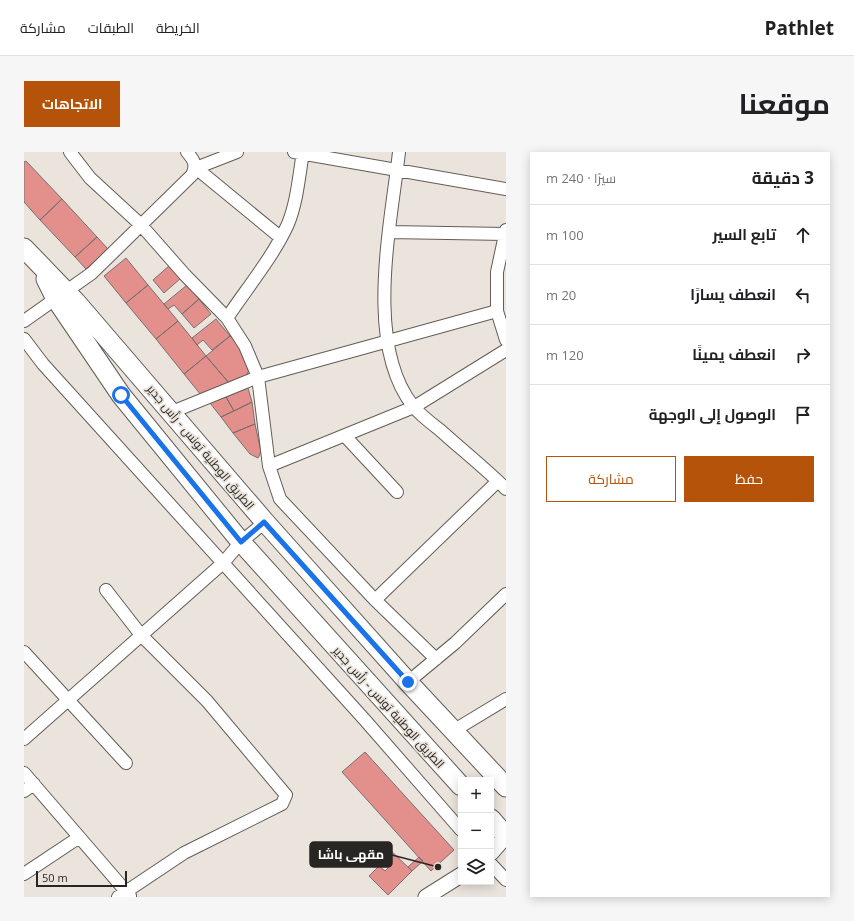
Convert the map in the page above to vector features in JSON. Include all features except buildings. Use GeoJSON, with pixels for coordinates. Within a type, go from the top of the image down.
{"type":"FeatureCollection","features":[{"type":"Feature","properties":{"kind":"main road","name":"الطريق الوطنية تونس - رأس جدير"},"geometry":{"type":"LineString","coordinates":[[24,248],[40,266],[61,295],[121,395],[241,542],[458,783]]}},
{"type":"Feature","properties":{"kind":"main road","name":"الطريق الوطنية تونس - رأس جدير"},"geometry":{"type":"LineString","coordinates":[[61,295],[172,412],[264,522],[506,788]]}},
{"type":"Feature","properties":{"kind":"main road"},"geometry":{"type":"LineString","coordinates":[[494,822],[506,836]]}},
{"type":"Feature","properties":{"kind":"street"},"geometry":{"type":"LineString","coordinates":[[70,152],[90,178],[141,225],[185,275],[227,318],[245,346],[258,377],[269,466],[280,499],[375,600],[436,659]]}},
{"type":"Feature","properties":{"kind":"street"},"geometry":{"type":"LineString","coordinates":[[187,152],[194,159],[196,168],[280,238]]}},
{"type":"Feature","properties":{"kind":"street"},"geometry":{"type":"LineString","coordinates":[[24,321],[92,273],[192,175],[196,168],[237,152]]}},
{"type":"Feature","properties":{"kind":"street"},"geometry":{"type":"LineString","coordinates":[[227,318],[288,224],[294,206],[300,152],[506,189]]}},
{"type":"Feature","properties":{"kind":"street"},"geometry":{"type":"LineString","coordinates":[[375,600],[502,485],[414,407],[401,388],[391,361],[387,342],[384,270],[399,152]]}},
{"type":"Feature","properties":{"kind":"street"},"geometry":{"type":"LineString","coordinates":[[390,232],[506,232],[497,272],[497,311],[506,340]]}},
{"type":"Feature","properties":{"kind":"street"},"geometry":{"type":"LineString","coordinates":[[172,412],[258,377],[497,311]]}},
{"type":"Feature","properties":{"kind":"street"},"geometry":{"type":"LineString","coordinates":[[24,339],[43,364],[364,719],[458,827]]}},
{"type":"Feature","properties":{"kind":"street"},"geometry":{"type":"LineString","coordinates":[[269,466],[414,407],[506,350]]}},
{"type":"Feature","properties":{"kind":"street"},"geometry":{"type":"LineString","coordinates":[[345,436],[397,492]]}},
{"type":"Feature","properties":{"kind":"street"},"geometry":{"type":"LineString","coordinates":[[24,739],[223,563],[241,542],[264,522]]}},
{"type":"Feature","properties":{"kind":"street"},"geometry":{"type":"LineString","coordinates":[[24,773],[29,788],[78,838],[125,895],[184,853],[282,804],[286,795],[207,701],[141,634],[106,590]]}},
{"type":"Feature","properties":{"kind":"street"},"geometry":{"type":"LineString","coordinates":[[408,682],[436,659],[506,594]]}},
{"type":"Feature","properties":{"kind":"street"},"geometry":{"type":"LineString","coordinates":[[24,652],[126,762]]}},
{"type":"Feature","properties":{"kind":"street"},"geometry":{"type":"LineString","coordinates":[[453,731],[506,699]]}},
{"type":"Feature","properties":{"kind":"street"},"geometry":{"type":"LineString","coordinates":[[494,850],[506,836]]}},
{"type":"Feature","properties":{"kind":"street"},"geometry":{"type":"LineString","coordinates":[[24,874],[78,838]]}},
{"type":"Feature","properties":{"kind":"street"},"geometry":{"type":"LineString","coordinates":[[494,867],[506,880]]}},
{"type":"Feature","properties":{"kind":"street"},"geometry":{"type":"LineString","coordinates":[[426,897],[458,877]]}},
{"type":"Feature","properties":{"kind":"place","name":"مقهى باشا"},"geometry":{"type":"Point","coordinates":[438,867]}},
{"type":"Feature","properties":{"kind":"route"},"geometry":{"type":"LineString","coordinates":[[121,395],[241,542],[264,522],[408,682]]}}]}
